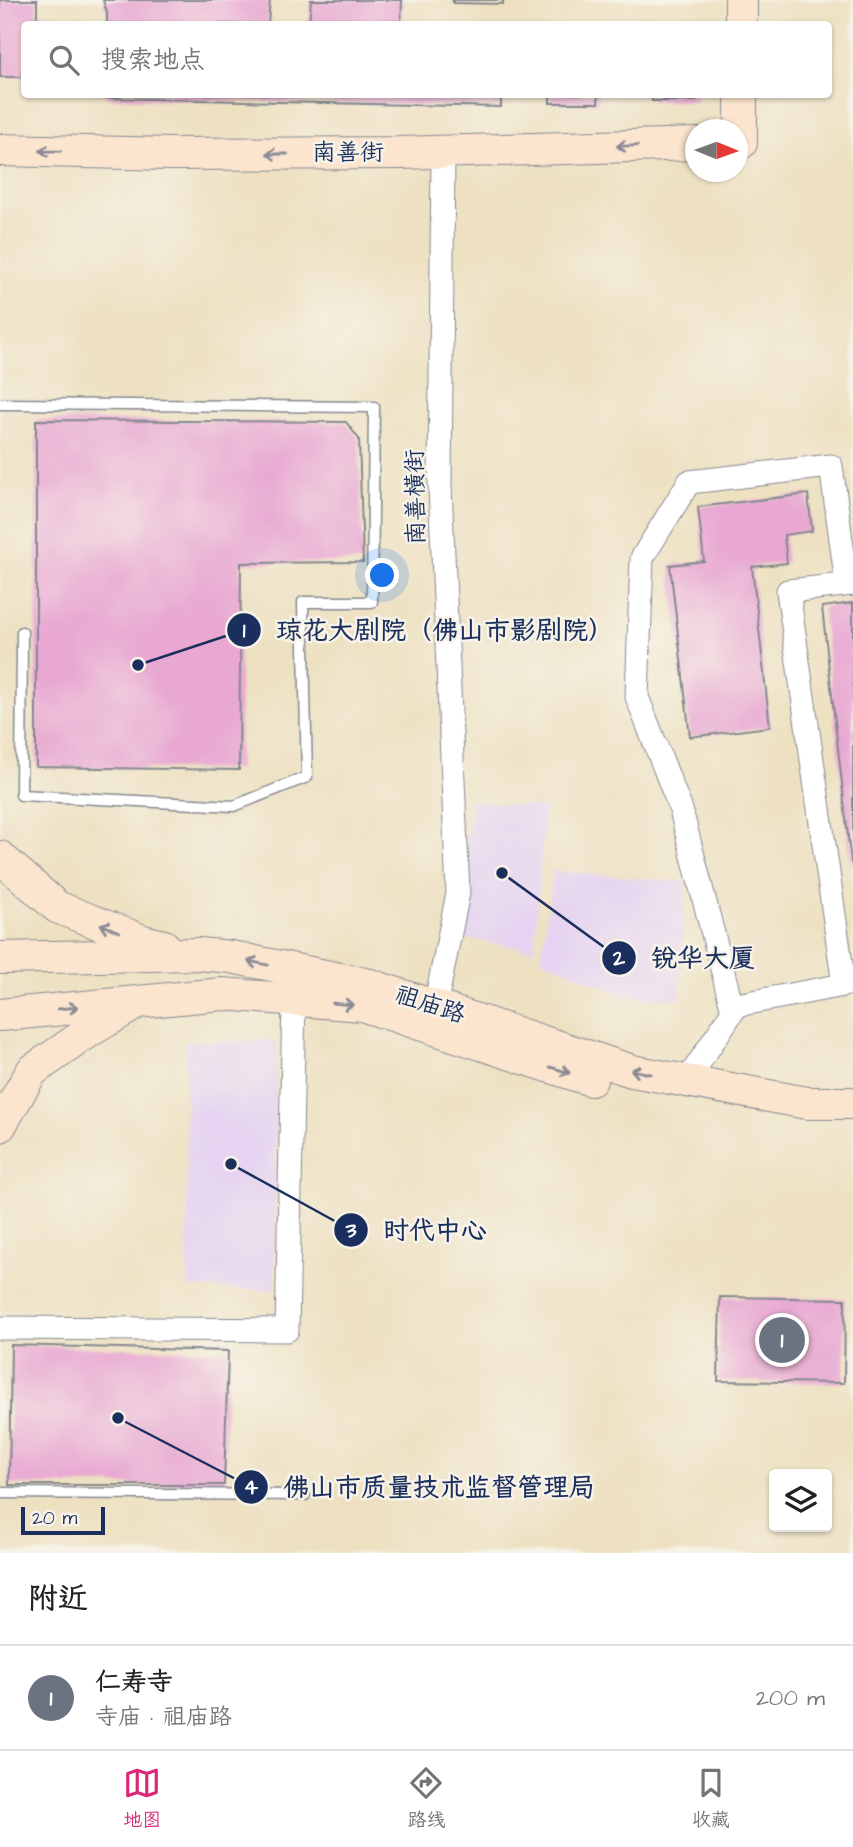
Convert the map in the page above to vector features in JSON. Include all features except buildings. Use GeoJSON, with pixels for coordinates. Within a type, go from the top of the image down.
{"type":"FeatureCollection","features":[{"type":"Feature","properties":{"kind":"main road"},"geometry":{"type":"LineString","coordinates":[[741,0],[741,21]]}},
{"type":"Feature","properties":{"kind":"main road"},"geometry":{"type":"LineString","coordinates":[[740,119],[741,98]]}},
{"type":"Feature","properties":{"kind":"main road","name":"南善街"},"geometry":{"type":"LineString","coordinates":[[0,150],[170,155],[685,144]]}},
{"type":"Feature","properties":{"kind":"main road"},"geometry":{"type":"LineString","coordinates":[[0,856],[57,908],[143,941],[199,954]]}},
{"type":"Feature","properties":{"kind":"main road","name":"祖庙路"},"geometry":{"type":"LineString","coordinates":[[0,958],[199,954],[231,957],[370,985],[632,1071],[807,1103],[853,1104]]}},
{"type":"Feature","properties":{"kind":"main road","name":"祖庙路"},"geometry":{"type":"LineString","coordinates":[[0,1015],[222,994],[362,1005],[633,1093],[813,1124],[853,1123]]}},
{"type":"Feature","properties":{"kind":"main road"},"geometry":{"type":"LineString","coordinates":[[0,1126],[32,1071],[88,1032],[139,1002]]}},
{"type":"Feature","properties":{"kind":"street","name":"南善横街"},"geometry":{"type":"LineString","coordinates":[[436,1007],[458,893],[440,486],[443,151]]}},
{"type":"Feature","properties":{"kind":"street"},"geometry":{"type":"LineString","coordinates":[[687,1081],[737,1005],[849,984],[788,591],[850,584],[831,466],[690,482],[642,558],[637,697],[681,810],[733,1011]]}},
{"type":"Feature","properties":{"kind":"street"},"geometry":{"type":"LineString","coordinates":[[0,1328],[287,1331],[294,1000]]}},
{"type":"Feature","properties":{"kind":"lane"},"geometry":{"type":"LineString","coordinates":[[0,404],[374,407],[372,602],[303,602],[307,777],[234,806],[21,795],[23,632]]}},
{"type":"Feature","properties":{"kind":"lane"},"geometry":{"type":"LineString","coordinates":[[0,1493],[306,1495]]}},
{"type":"Feature","properties":{"kind":"shaded area"},"geometry":{"type":"Polygon","coordinates":[[[471,801],[545,808],[534,950],[458,937],[471,801]]]}},
{"type":"Feature","properties":{"kind":"shaded area"},"geometry":{"type":"Polygon","coordinates":[[[553,871],[685,882],[680,999],[626,996],[541,959],[553,871]]]}},
{"type":"Feature","properties":{"kind":"shaded area"},"geometry":{"type":"Polygon","coordinates":[[[185,1041],[276,1041],[274,1290],[188,1288],[185,1041]]]}},
{"type":"Feature","properties":{"kind":"place","name":"琼花大剧院（佛山市影剧院）"},"geometry":{"type":"Point","coordinates":[138,665]}},
{"type":"Feature","properties":{"kind":"place","name":"锐华大厦"},"geometry":{"type":"Point","coordinates":[502,873]}},
{"type":"Feature","properties":{"kind":"place","name":"时代中心"},"geometry":{"type":"Point","coordinates":[231,1164]}},
{"type":"Feature","properties":{"kind":"place","name":"仁寿寺"},"geometry":{"type":"Point","coordinates":[782,1340]}},
{"type":"Feature","properties":{"kind":"place","name":"佛山市质量技术监督管理局"},"geometry":{"type":"Point","coordinates":[118,1418]}}]}
